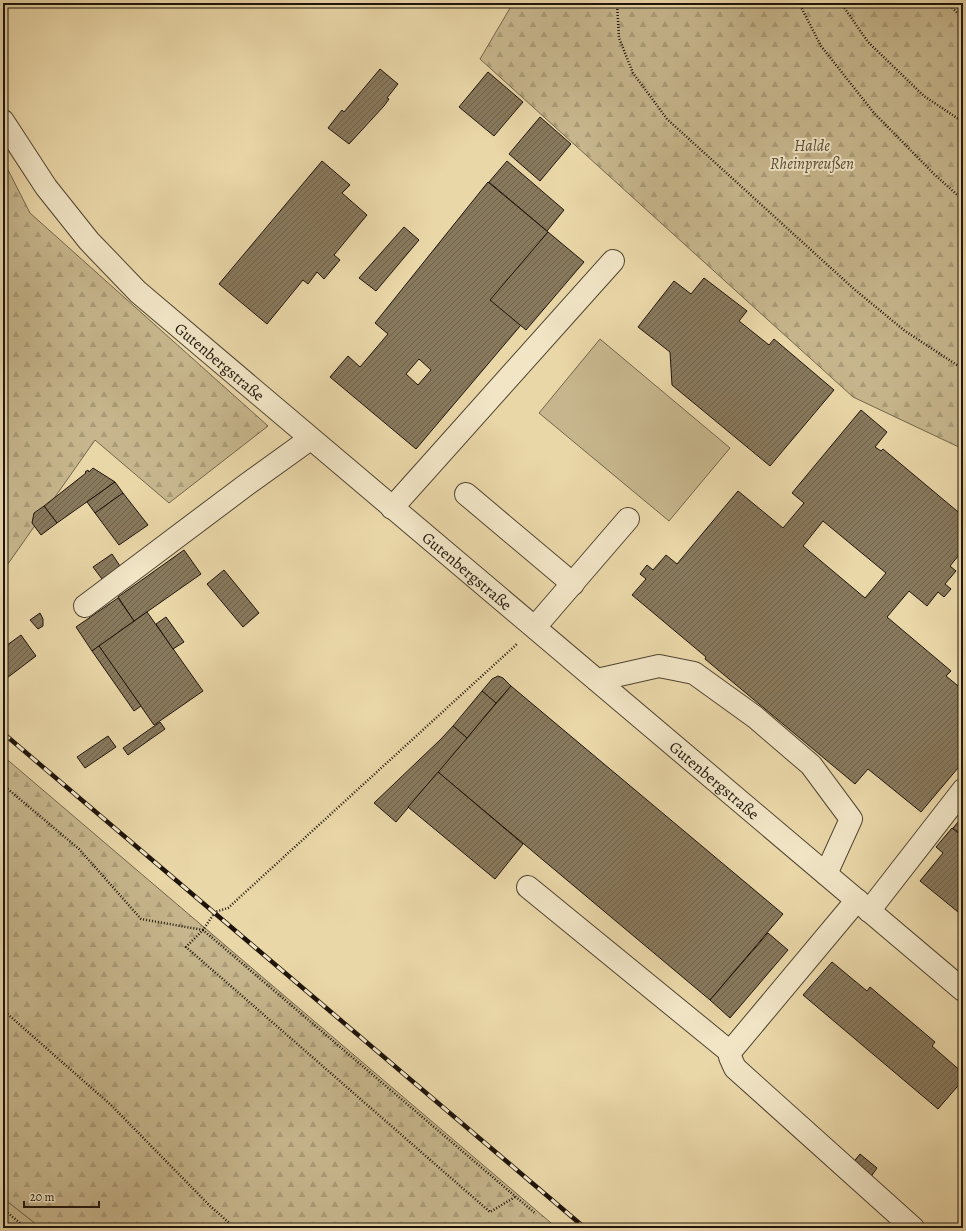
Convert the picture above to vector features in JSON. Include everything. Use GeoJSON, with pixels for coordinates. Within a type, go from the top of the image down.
{"type":"FeatureCollection","features":[{"type":"Feature","properties":{"kind":"street","name":"Gutenbergstraße"},"geometry":{"type":"LineString","coordinates":[[3,121],[46,187],[89,241],[138,292],[963,990]]}},
{"type":"Feature","properties":{"kind":"street"},"geometry":{"type":"LineString","coordinates":[[392,508],[613,261]]}},
{"type":"Feature","properties":{"kind":"street"},"geometry":{"type":"LineString","coordinates":[[85,606],[246,485],[310,439]]}},
{"type":"Feature","properties":{"kind":"street"},"geometry":{"type":"LineString","coordinates":[[466,494],[572,584]]}},
{"type":"Feature","properties":{"kind":"street"},"geometry":{"type":"LineString","coordinates":[[535,627],[628,519]]}},
{"type":"Feature","properties":{"kind":"street"},"geometry":{"type":"LineString","coordinates":[[597,680],[659,666],[694,673],[755,717],[811,765],[851,819],[826,874]]}},
{"type":"Feature","properties":{"kind":"street"},"geometry":{"type":"LineString","coordinates":[[913,1228],[735,1068],[730,1057],[730,1052],[863,905],[963,790]]}},
{"type":"Feature","properties":{"kind":"street"},"geometry":{"type":"LineString","coordinates":[[528,887],[730,1052]]}},
{"type":"Feature","properties":{"kind":"path"},"geometry":{"type":"LineString","coordinates":[[617,3],[619,38],[633,73],[667,119],[854,288],[905,331],[963,369]]}},
{"type":"Feature","properties":{"kind":"path"},"geometry":{"type":"LineString","coordinates":[[798,3],[821,46],[874,113],[934,174],[963,200]]}},
{"type":"Feature","properties":{"kind":"path"},"geometry":{"type":"LineString","coordinates":[[841,3],[868,42],[924,96],[963,122]]}},
{"type":"Feature","properties":{"kind":"path"},"geometry":{"type":"LineString","coordinates":[[948,3],[963,19]]}},
{"type":"Feature","properties":{"kind":"path"},"geometry":{"type":"LineString","coordinates":[[515,1197],[490,1212],[186,947],[203,930],[215,912],[228,908],[535,627]]}},
{"type":"Feature","properties":{"kind":"path"},"geometry":{"type":"LineString","coordinates":[[3,785],[79,849],[141,919],[203,930],[536,1214]]}},
{"type":"Feature","properties":{"kind":"path"},"geometry":{"type":"LineString","coordinates":[[3,1010],[112,1106],[210,1206],[235,1228]]}},
{"type":"Feature","properties":{"kind":"path"},"geometry":{"type":"LineString","coordinates":[[3,1209],[26,1228]]}},
{"type":"Feature","properties":{"kind":"green space","name":"Halde Rheinpreußen"},"geometry":{"type":"Polygon","coordinates":[[[513,3],[963,3],[963,449],[853,397],[480,59],[513,3]]]}},
{"type":"Feature","properties":{"kind":"green space"},"geometry":{"type":"Polygon","coordinates":[[[3,160],[30,213],[268,426],[169,503],[95,440],[3,571],[3,160]]]}},
{"type":"Feature","properties":{"kind":"green space"},"geometry":{"type":"Polygon","coordinates":[[[600,339],[730,448],[669,521],[539,413],[600,339]]]}},
{"type":"Feature","properties":{"kind":"green space"},"geometry":{"type":"Polygon","coordinates":[[[3,756],[557,1228],[41,1228],[3,1198],[3,756]]]}},
{"type":"Feature","properties":{"kind":"green space"},"geometry":{"type":"Polygon","coordinates":[[[3,1198],[41,1228],[3,1228],[3,1198]]]}},
{"type":"Feature","properties":{"kind":"building"},"geometry":{"type":"Polygon","coordinates":[[[380,69],[398,84],[387,98],[389,99],[384,106],[349,144],[328,128],[342,110],[344,112],[380,69]]]}},
{"type":"Feature","properties":{"kind":"building"},"geometry":{"type":"Polygon","coordinates":[[[488,72],[523,102],[494,136],[459,107],[488,72]]]}},
{"type":"Feature","properties":{"kind":"building"},"geometry":{"type":"Polygon","coordinates":[[[540,117],[571,144],[540,181],[509,154],[540,117]]]}},
{"type":"Feature","properties":{"kind":"building"},"geometry":{"type":"Polygon","coordinates":[[[322,161],[350,185],[342,193],[367,215],[334,255],[340,260],[324,279],[317,272],[308,284],[303,280],[267,324],[219,284],[322,161]]]}},
{"type":"Feature","properties":{"kind":"building"},"geometry":{"type":"Polygon","coordinates":[[[507,161],[564,210],[547,231],[489,182],[507,161]]]}},
{"type":"Feature","properties":{"kind":"building"},"geometry":{"type":"Polygon","coordinates":[[[488,182],[548,232],[493,300],[521,325],[416,449],[330,377],[348,356],[360,367],[388,334],[375,323],[488,182]],[[419,359],[406,374],[418,385],[431,370],[419,359]]]}},
{"type":"Feature","properties":{"kind":"building"},"geometry":{"type":"Polygon","coordinates":[[[404,227],[419,240],[376,291],[359,278],[404,227]]]}},
{"type":"Feature","properties":{"kind":"building"},"geometry":{"type":"Polygon","coordinates":[[[548,232],[584,262],[526,330],[490,300],[548,232]]]}},
{"type":"Feature","properties":{"kind":"building"},"geometry":{"type":"Polygon","coordinates":[[[704,278],[747,311],[739,321],[769,345],[774,339],[834,390],[770,466],[672,385],[670,352],[638,327],[674,281],[691,294],[704,278]]]}},
{"type":"Feature","properties":{"kind":"building"},"geometry":{"type":"Polygon","coordinates":[[[861,410],[887,432],[875,447],[881,451],[883,449],[963,516],[963,550],[950,566],[956,571],[945,584],[951,589],[944,597],[938,592],[927,606],[909,591],[887,617],[951,671],[946,676],[963,690],[963,762],[921,812],[868,769],[855,784],[705,659],[706,657],[632,595],[646,579],[640,574],[647,565],[653,570],[666,555],[677,564],[738,491],[783,528],[804,503],[792,493],[861,410]],[[823,521],[803,546],[865,598],[886,573],[823,521]]]}},
{"type":"Feature","properties":{"kind":"building"},"geometry":{"type":"Polygon","coordinates":[[[93,468],[115,482],[57,523],[44,506],[86,473],[85,472],[88,470],[89,472],[93,468]]]}},
{"type":"Feature","properties":{"kind":"building"},"geometry":{"type":"Polygon","coordinates":[[[115,482],[123,493],[95,513],[87,502],[115,482]]]}},
{"type":"Feature","properties":{"kind":"building"},"geometry":{"type":"Polygon","coordinates":[[[123,493],[148,525],[119,545],[95,513],[123,493]]]}},
{"type":"Feature","properties":{"kind":"building"},"geometry":{"type":"Polygon","coordinates":[[[44,506],[57,523],[41,535],[32,523],[34,513],[44,506]]]}},
{"type":"Feature","properties":{"kind":"building"},"geometry":{"type":"Polygon","coordinates":[[[184,550],[201,574],[134,621],[118,597],[184,550]]]}},
{"type":"Feature","properties":{"kind":"building"},"geometry":{"type":"Polygon","coordinates":[[[112,554],[120,566],[102,579],[93,567],[112,554]]]}},
{"type":"Feature","properties":{"kind":"building"},"geometry":{"type":"Polygon","coordinates":[[[224,570],[259,613],[243,627],[207,584],[224,570]]]}},
{"type":"Feature","properties":{"kind":"building"},"geometry":{"type":"Polygon","coordinates":[[[118,598],[134,621],[92,651],[76,627],[118,598]]]}},
{"type":"Feature","properties":{"kind":"building"},"geometry":{"type":"Polygon","coordinates":[[[147,612],[203,691],[154,725],[99,646],[147,612]]]}},
{"type":"Feature","properties":{"kind":"building"},"geometry":{"type":"Polygon","coordinates":[[[40,613],[43,619],[43,626],[38,629],[30,620],[40,613]]]}},
{"type":"Feature","properties":{"kind":"building"},"geometry":{"type":"Polygon","coordinates":[[[166,617],[184,642],[173,649],[156,624],[166,617]]]}},
{"type":"Feature","properties":{"kind":"building"},"geometry":{"type":"Polygon","coordinates":[[[21,635],[36,656],[3,681],[3,648],[21,635]]]}},
{"type":"Feature","properties":{"kind":"building"},"geometry":{"type":"Polygon","coordinates":[[[99,646],[141,706],[134,711],[92,651],[99,646]]]}},
{"type":"Feature","properties":{"kind":"building"},"geometry":{"type":"Polygon","coordinates":[[[498,676],[503,678],[511,686],[496,703],[482,691],[492,679],[498,676]]]}},
{"type":"Feature","properties":{"kind":"building"},"geometry":{"type":"Polygon","coordinates":[[[511,686],[783,914],[710,1000],[438,772],[511,686]]]}},
{"type":"Feature","properties":{"kind":"building"},"geometry":{"type":"Polygon","coordinates":[[[482,691],[496,703],[467,738],[453,726],[482,691]]]}},
{"type":"Feature","properties":{"kind":"building"},"geometry":{"type":"Polygon","coordinates":[[[160,722],[165,729],[128,755],[123,748],[160,722]]]}},
{"type":"Feature","properties":{"kind":"building"},"geometry":{"type":"Polygon","coordinates":[[[453,726],[467,738],[396,822],[374,803],[453,726]]]}},
{"type":"Feature","properties":{"kind":"building"},"geometry":{"type":"Polygon","coordinates":[[[108,736],[116,747],[85,768],[77,757],[108,736]]]}},
{"type":"Feature","properties":{"kind":"building"},"geometry":{"type":"Polygon","coordinates":[[[438,772],[523,844],[495,879],[408,807],[438,772]]]}},
{"type":"Feature","properties":{"kind":"building"},"geometry":{"type":"Polygon","coordinates":[[[963,816],[963,836],[953,828],[963,816]]]}},
{"type":"Feature","properties":{"kind":"building"},"geometry":{"type":"Polygon","coordinates":[[[952,828],[963,837],[963,916],[920,881],[943,853],[936,847],[952,828]]]}},
{"type":"Feature","properties":{"kind":"building"},"geometry":{"type":"Polygon","coordinates":[[[768,933],[788,950],[730,1018],[710,1000],[768,933]]]}},
{"type":"Feature","properties":{"kind":"building"},"geometry":{"type":"Polygon","coordinates":[[[832,962],[867,991],[870,987],[935,1042],[932,1046],[963,1073],[963,1080],[938,1109],[803,995],[832,962]]]}},
{"type":"Feature","properties":{"kind":"building"},"geometry":{"type":"Polygon","coordinates":[[[860,1154],[877,1168],[870,1178],[852,1164],[860,1154]]]}},
{"type":"Feature","properties":{"kind":"railway"},"geometry":{"type":"LineString","coordinates":[[3,733],[585,1228]]}}]}
